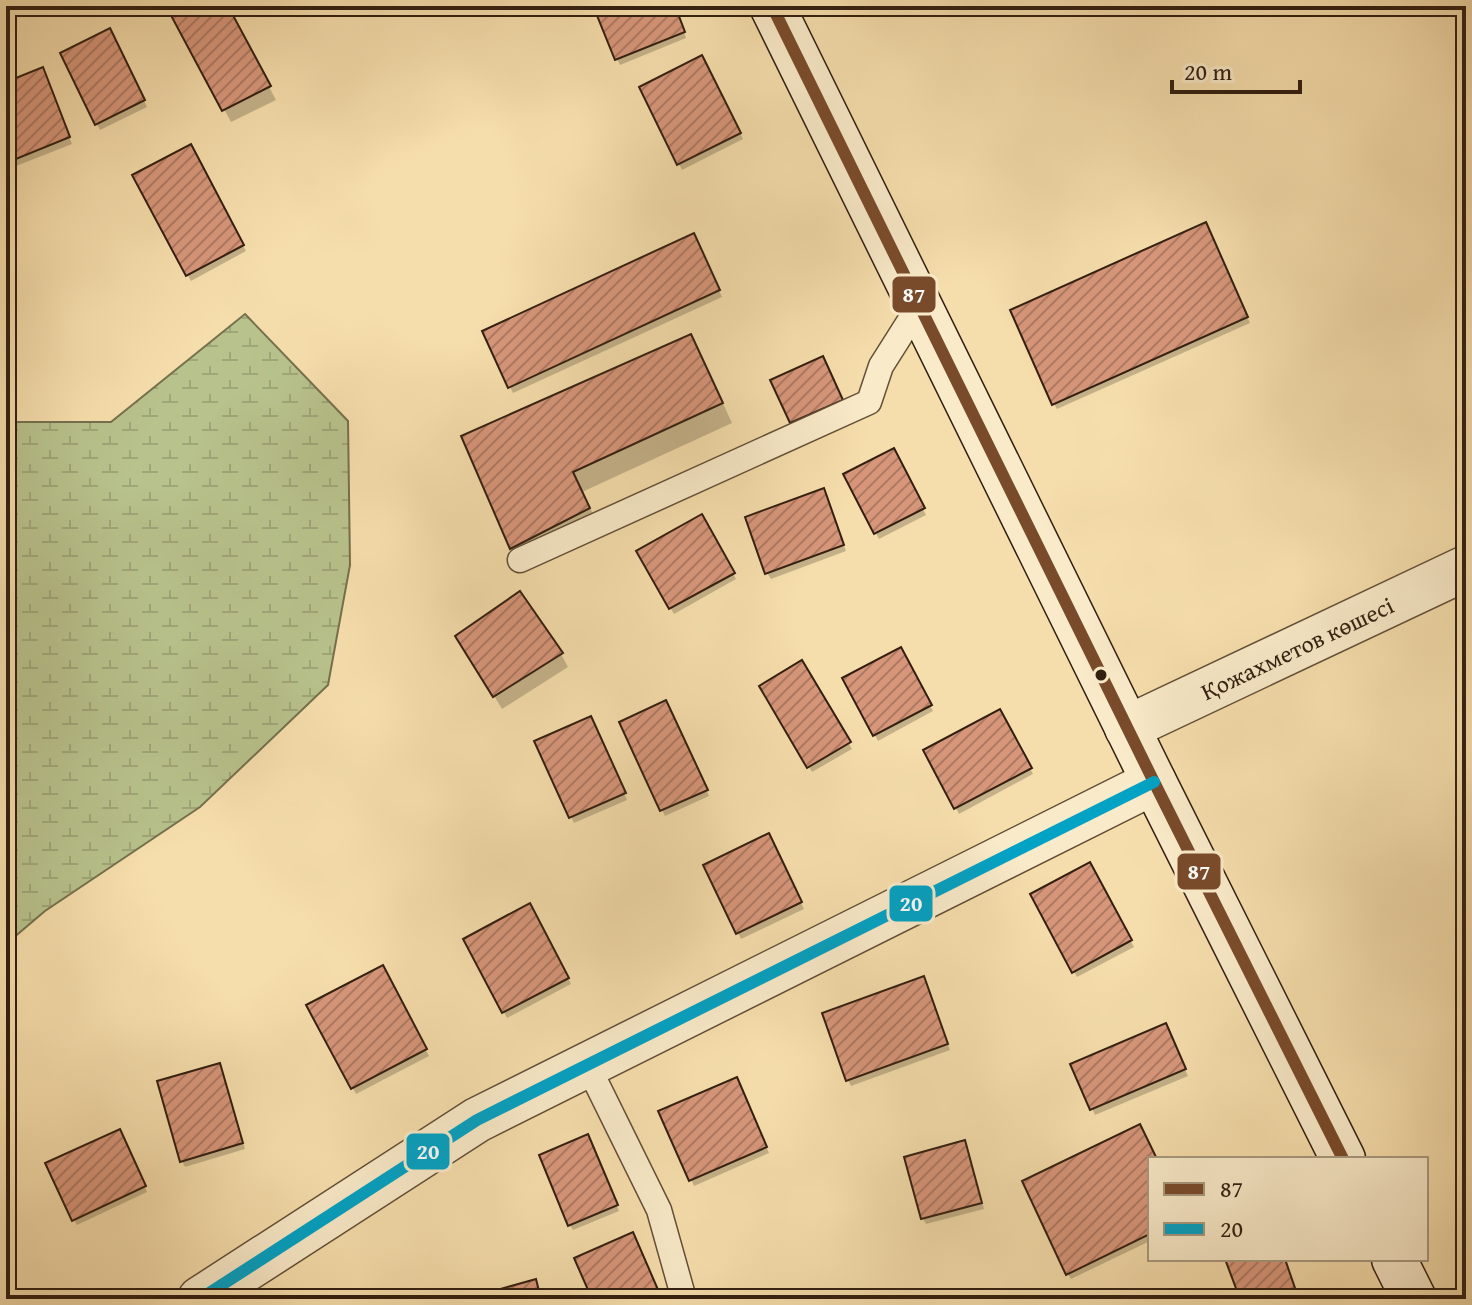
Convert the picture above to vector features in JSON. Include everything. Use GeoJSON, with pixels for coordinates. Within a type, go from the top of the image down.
{"type":"FeatureCollection","features":[{"type":"Feature","properties":{"kind":"street"},"geometry":{"type":"LineString","coordinates":[[772,6],[1342,1157]]}},
{"type":"Feature","properties":{"kind":"street","name":"Қожахметов көшесі"},"geometry":{"type":"LineString","coordinates":[[1127,728],[1466,568]]}},
{"type":"Feature","properties":{"kind":"street"},"geometry":{"type":"LineString","coordinates":[[200,1299],[477,1120],[1154,782]]}},
{"type":"Feature","properties":{"kind":"street"},"geometry":{"type":"LineString","coordinates":[[1395,1261],[1414,1299]]}},
{"type":"Feature","properties":{"kind":"lane"},"geometry":{"type":"LineString","coordinates":[[520,560],[869,402],[881,366],[919,306]]}},
{"type":"Feature","properties":{"kind":"lane"},"geometry":{"type":"LineString","coordinates":[[587,1064],[659,1210],[684,1299]]}},
{"type":"Feature","properties":{"kind":"green space"},"geometry":{"type":"Polygon","coordinates":[[[245,314],[348,421],[350,565],[328,685],[200,807],[45,911],[6,944],[6,422],[111,422],[245,314]]]}},
{"type":"Feature","properties":{"kind":"building"},"geometry":{"type":"Polygon","coordinates":[[[166,6],[228,6],[271,86],[222,111],[166,6]]]}},
{"type":"Feature","properties":{"kind":"building"},"geometry":{"type":"Polygon","coordinates":[[[613,6],[675,6],[685,32],[615,60],[596,13],[613,6]]]}},
{"type":"Feature","properties":{"kind":"building"},"geometry":{"type":"Polygon","coordinates":[[[110,28],[145,100],[95,125],[60,53],[110,28]]]}},
{"type":"Feature","properties":{"kind":"building"},"geometry":{"type":"Polygon","coordinates":[[[702,55],[741,133],[677,165],[639,87],[702,55]]]}},
{"type":"Feature","properties":{"kind":"building"},"geometry":{"type":"Polygon","coordinates":[[[43,67],[70,137],[6,163],[6,82],[43,67]]]}},
{"type":"Feature","properties":{"kind":"building"},"geometry":{"type":"Polygon","coordinates":[[[1466,108],[1466,133],[1458,111],[1466,108]]]}},
{"type":"Feature","properties":{"kind":"building"},"geometry":{"type":"Polygon","coordinates":[[[191,144],[244,245],[186,276],[132,175],[191,144]]]}},
{"type":"Feature","properties":{"kind":"building"},"geometry":{"type":"Polygon","coordinates":[[[1206,222],[1248,317],[1052,405],[1010,310],[1206,222]]]}},
{"type":"Feature","properties":{"kind":"building"},"geometry":{"type":"Polygon","coordinates":[[[694,233],[720,290],[508,388],[482,331],[694,233]]]}},
{"type":"Feature","properties":{"kind":"building"},"geometry":{"type":"Polygon","coordinates":[[[691,334],[723,403],[573,472],[590,508],[510,549],[461,436],[691,334]]]}},
{"type":"Feature","properties":{"kind":"building"},"geometry":{"type":"Polygon","coordinates":[[[823,356],[843,400],[790,423],[770,380],[823,356]]]}},
{"type":"Feature","properties":{"kind":"building"},"geometry":{"type":"Polygon","coordinates":[[[894,448],[925,508],[874,534],[843,474],[894,448]]]}},
{"type":"Feature","properties":{"kind":"building"},"geometry":{"type":"Polygon","coordinates":[[[824,488],[844,545],[765,574],[745,517],[824,488]]]}},
{"type":"Feature","properties":{"kind":"building"},"geometry":{"type":"Polygon","coordinates":[[[702,514],[735,573],[669,609],[636,551],[702,514]]]}},
{"type":"Feature","properties":{"kind":"building"},"geometry":{"type":"Polygon","coordinates":[[[520,591],[563,653],[493,697],[455,636],[520,591]]]}},
{"type":"Feature","properties":{"kind":"building"},"geometry":{"type":"Polygon","coordinates":[[[901,647],[932,705],[873,736],[842,678],[901,647]]]}},
{"type":"Feature","properties":{"kind":"building"},"geometry":{"type":"Polygon","coordinates":[[[802,660],[851,742],[807,768],[759,686],[802,660]]]}},
{"type":"Feature","properties":{"kind":"building"},"geometry":{"type":"Polygon","coordinates":[[[666,700],[708,790],[660,811],[619,722],[666,700]]]}},
{"type":"Feature","properties":{"kind":"building"},"geometry":{"type":"Polygon","coordinates":[[[1000,709],[1032,768],[954,809],[923,750],[1000,709]]]}},
{"type":"Feature","properties":{"kind":"building"},"geometry":{"type":"Polygon","coordinates":[[[591,716],[626,793],[569,818],[534,741],[591,716]]]}},
{"type":"Feature","properties":{"kind":"building"},"geometry":{"type":"Polygon","coordinates":[[[769,833],[802,902],[736,934],[703,865],[769,833]]]}},
{"type":"Feature","properties":{"kind":"building"},"geometry":{"type":"Polygon","coordinates":[[[1090,862],[1132,940],[1072,973],[1030,894],[1090,862]]]}},
{"type":"Feature","properties":{"kind":"building"},"geometry":{"type":"Polygon","coordinates":[[[530,903],[569,978],[502,1013],[463,939],[530,903]]]}},
{"type":"Feature","properties":{"kind":"building"},"geometry":{"type":"Polygon","coordinates":[[[383,965],[427,1049],[351,1089],[306,1005],[383,965]]]}},
{"type":"Feature","properties":{"kind":"building"},"geometry":{"type":"Polygon","coordinates":[[[924,976],[948,1044],[846,1081],[822,1013],[924,976]]]}},
{"type":"Feature","properties":{"kind":"building"},"geometry":{"type":"Polygon","coordinates":[[[1166,1023],[1186,1069],[1090,1110],[1070,1064],[1166,1023]]]}},
{"type":"Feature","properties":{"kind":"building"},"geometry":{"type":"Polygon","coordinates":[[[220,1063],[243,1143],[180,1162],[157,1081],[220,1063]]]}},
{"type":"Feature","properties":{"kind":"building"},"geometry":{"type":"Polygon","coordinates":[[[737,1077],[767,1147],[689,1181],[658,1111],[737,1077]]]}},
{"type":"Feature","properties":{"kind":"building"},"geometry":{"type":"Polygon","coordinates":[[[1140,1124],[1156,1157],[1148,1157],[1148,1235],[1066,1275],[1022,1181],[1140,1124]]]}},
{"type":"Feature","properties":{"kind":"building"},"geometry":{"type":"Polygon","coordinates":[[[120,1129],[146,1186],[72,1221],[45,1163],[120,1129]]]}},
{"type":"Feature","properties":{"kind":"building"},"geometry":{"type":"Polygon","coordinates":[[[588,1134],[618,1205],[568,1226],[539,1155],[588,1134]]]}},
{"type":"Feature","properties":{"kind":"building"},"geometry":{"type":"Polygon","coordinates":[[[965,1140],[982,1203],[921,1219],[904,1157],[965,1140]]]}},
{"type":"Feature","properties":{"kind":"building"},"geometry":{"type":"Polygon","coordinates":[[[633,1232],[659,1292],[642,1299],[592,1299],[574,1258],[633,1232]]]}},
{"type":"Feature","properties":{"kind":"building"},"geometry":{"type":"Polygon","coordinates":[[[1226,1261],[1286,1261],[1296,1291],[1273,1299],[1240,1299],[1226,1261]]]}},
{"type":"Feature","properties":{"kind":"building"},"geometry":{"type":"Polygon","coordinates":[[[536,1279],[541,1299],[465,1299],[536,1279]]]}},
{"type":"Feature","properties":{"kind":"transit line","name":"87"},"geometry":{"type":"LineString","coordinates":[[772,6],[1342,1157]]}},
{"type":"Feature","properties":{"kind":"transit line","name":"20"},"geometry":{"type":"LineString","coordinates":[[200,1299],[477,1120],[1154,782]]}}]}
